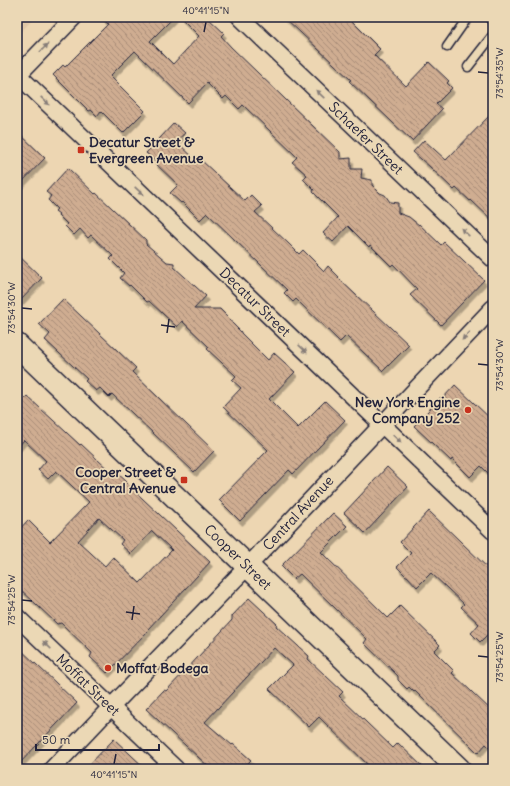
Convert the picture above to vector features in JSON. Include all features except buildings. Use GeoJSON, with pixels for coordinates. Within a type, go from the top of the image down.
{"type":"FeatureCollection","features":[{"type":"Feature","properties":{"kind":"main road","name":"Cooper Street"},"geometry":{"type":"LineString","coordinates":[[17,345],[459,769]]}},
{"type":"Feature","properties":{"kind":"street"},"geometry":{"type":"LineString","coordinates":[[17,75],[74,17]]}},
{"type":"Feature","properties":{"kind":"street","name":"Schaefer Street"},"geometry":{"type":"LineString","coordinates":[[240,17],[493,259]]}},
{"type":"Feature","properties":{"kind":"street","name":"Decatur Street"},"geometry":{"type":"LineString","coordinates":[[17,75],[493,530]]}},
{"type":"Feature","properties":{"kind":"street","name":"Central Avenue"},"geometry":{"type":"LineString","coordinates":[[52,769],[248,566],[493,308]]}},
{"type":"Feature","properties":{"kind":"street","name":"Moffat Street"},"geometry":{"type":"LineString","coordinates":[[17,617],[176,769]]}},
{"type":"Feature","properties":{"kind":"lane"},"geometry":{"type":"LineString","coordinates":[[447,47],[468,17]]}},
{"type":"Feature","properties":{"kind":"lane"},"geometry":{"type":"LineString","coordinates":[[489,17],[493,22]]}},
{"type":"Feature","properties":{"kind":"lane"},"geometry":{"type":"LineString","coordinates":[[468,68],[493,35]]}},
{"type":"Feature","properties":{"kind":"shaded area"},"geometry":{"type":"Polygon","coordinates":[[[17,17],[35,17],[17,36],[17,17]]]}},
{"type":"Feature","properties":{"kind":"place","name":"Decatur Street & Evergreen Avenue"},"geometry":{"type":"Point","coordinates":[81,150]}},
{"type":"Feature","properties":{"kind":"place","name":"New York Engine Company 252"},"geometry":{"type":"Point","coordinates":[468,410]}},
{"type":"Feature","properties":{"kind":"place","name":"Cooper Street & Central Avenue"},"geometry":{"type":"Point","coordinates":[184,480]}},
{"type":"Feature","properties":{"kind":"place","name":"Moffat Bodega"},"geometry":{"type":"Point","coordinates":[108,668]}}]}
